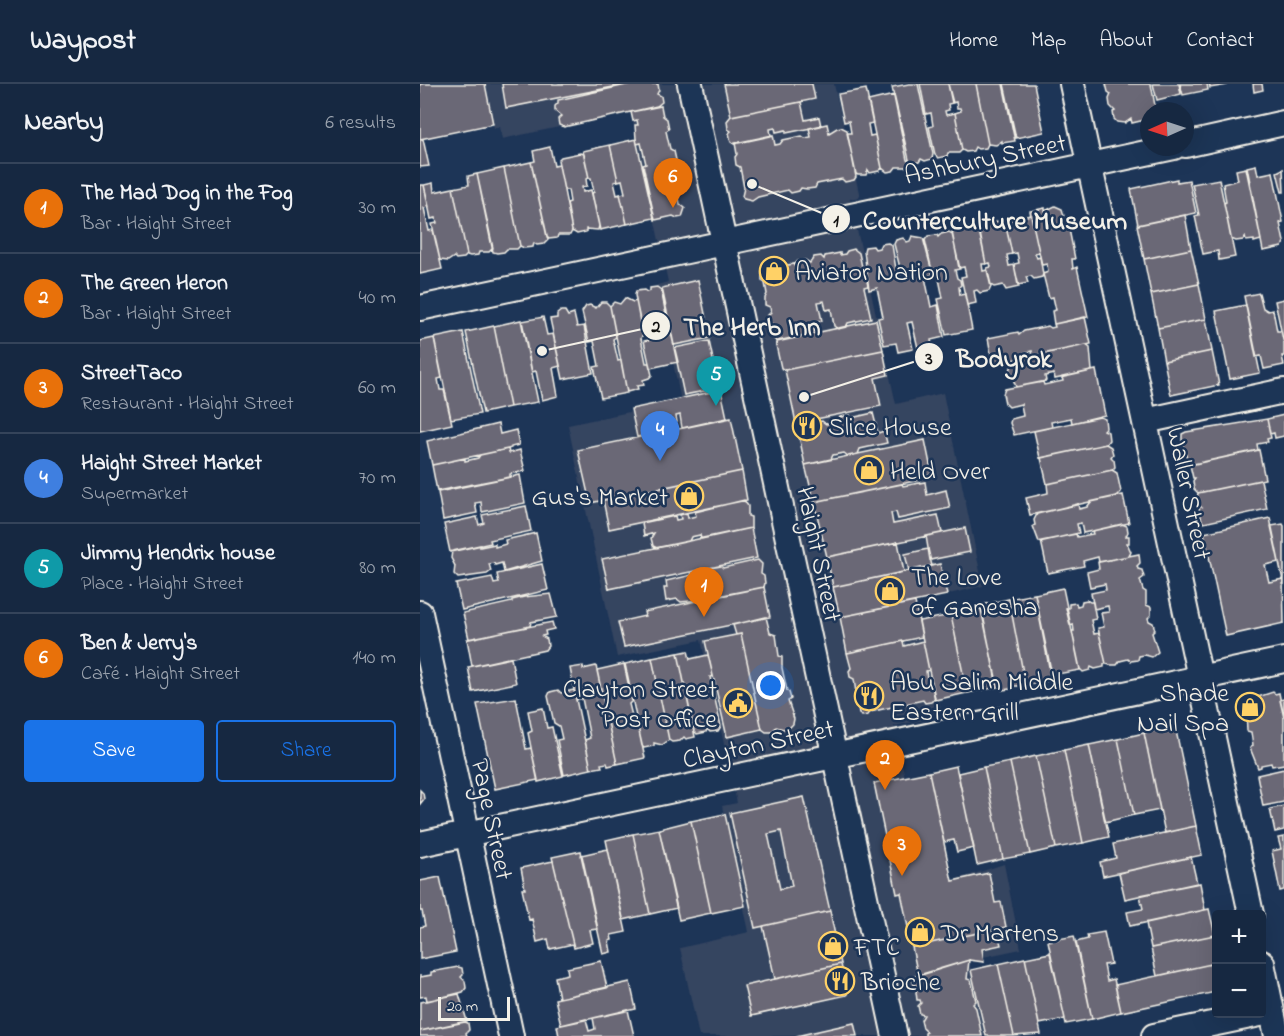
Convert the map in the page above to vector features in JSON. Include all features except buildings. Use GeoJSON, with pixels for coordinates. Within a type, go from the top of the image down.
{"type":"FeatureCollection","features":[{"type":"Feature","properties":{"kind":"street","name":"Haight Street"},"geometry":{"type":"LineString","coordinates":[[690,84],[895,1036]]}},
{"type":"Feature","properties":{"kind":"street","name":"Waller Street"},"geometry":{"type":"LineString","coordinates":[[1072,84],[1250,910]]}},
{"type":"Feature","properties":{"kind":"street"},"geometry":{"type":"LineString","coordinates":[[1194,143],[1284,123]]}},
{"type":"Feature","properties":{"kind":"street","name":"Ashbury Street"},"geometry":{"type":"LineString","coordinates":[[420,308],[1140,154]]}},
{"type":"Feature","properties":{"kind":"street"},"geometry":{"type":"LineString","coordinates":[[1145,421],[1284,391]]}},
{"type":"Feature","properties":{"kind":"street","name":"Page Street"},"geometry":{"type":"LineString","coordinates":[[420,614],[511,1036]]}},
{"type":"Feature","properties":{"kind":"street","name":"Clayton Street"},"geometry":{"type":"LineString","coordinates":[[420,844],[1284,660]]}},
{"type":"Feature","properties":{"kind":"street"},"geometry":{"type":"LineString","coordinates":[[1262,964],[1269,1012],[1277,1036]]}},
{"type":"Feature","properties":{"kind":"street"},"geometry":{"type":"LineString","coordinates":[[1154,1036],[1269,1012]]}},
{"type":"Feature","properties":{"kind":"shaded area"},"geometry":{"type":"Polygon","coordinates":[[[420,84],[834,84],[860,197],[850,199],[896,404],[943,393],[983,586],[915,602],[943,716],[894,726],[927,881],[952,881],[1004,864],[1021,949],[969,960],[985,1036],[699,1036],[680,948],[749,932],[722,806],[737,803],[701,640],[617,657],[568,425],[681,401],[657,285],[668,282],[631,112],[502,139],[500,127],[494,128],[493,124],[420,139],[420,84]]]}},
{"type":"Feature","properties":{"kind":"place","name":"Counterculture Museum"},"geometry":{"type":"Point","coordinates":[752,184]}},
{"type":"Feature","properties":{"kind":"place","name":"Ben & Jerry's"},"geometry":{"type":"Point","coordinates":[673,208]}},
{"type":"Feature","properties":{"kind":"place","name":"Aviator Nation"},"geometry":{"type":"Point","coordinates":[774,271]}},
{"type":"Feature","properties":{"kind":"place","name":"The Herb Inn"},"geometry":{"type":"Point","coordinates":[542,351]}},
{"type":"Feature","properties":{"kind":"place","name":"Bodyrok"},"geometry":{"type":"Point","coordinates":[804,397]}},
{"type":"Feature","properties":{"kind":"place","name":"Jimmy Hendrix house"},"geometry":{"type":"Point","coordinates":[716,406]}},
{"type":"Feature","properties":{"kind":"place","name":"Slice House"},"geometry":{"type":"Point","coordinates":[807,426]}},
{"type":"Feature","properties":{"kind":"place","name":"Haight Street Market"},"geometry":{"type":"Point","coordinates":[660,461]}},
{"type":"Feature","properties":{"kind":"place","name":"Held Over"},"geometry":{"type":"Point","coordinates":[869,470]}},
{"type":"Feature","properties":{"kind":"place","name":"Gus's Market"},"geometry":{"type":"Point","coordinates":[689,496]}},
{"type":"Feature","properties":{"kind":"place","name":"The Love of Ganesha"},"geometry":{"type":"Point","coordinates":[890,591]}},
{"type":"Feature","properties":{"kind":"place","name":"The Mad Dog in the Fog"},"geometry":{"type":"Point","coordinates":[704,617]}},
{"type":"Feature","properties":{"kind":"place","name":"Abu Salim Middle Eastern Grill"},"geometry":{"type":"Point","coordinates":[869,696]}},
{"type":"Feature","properties":{"kind":"place","name":"Clayton Street Post Office"},"geometry":{"type":"Point","coordinates":[738,703]}},
{"type":"Feature","properties":{"kind":"place","name":"Shade Nail Spa"},"geometry":{"type":"Point","coordinates":[1250,707]}},
{"type":"Feature","properties":{"kind":"place","name":"The Green Heron"},"geometry":{"type":"Point","coordinates":[885,790]}},
{"type":"Feature","properties":{"kind":"place","name":"StreetTaco"},"geometry":{"type":"Point","coordinates":[902,876]}},
{"type":"Feature","properties":{"kind":"place","name":"Dr Martens"},"geometry":{"type":"Point","coordinates":[920,932]}},
{"type":"Feature","properties":{"kind":"place","name":"FTC"},"geometry":{"type":"Point","coordinates":[833,946]}},
{"type":"Feature","properties":{"kind":"place","name":"Brioche"},"geometry":{"type":"Point","coordinates":[840,981]}}]}
